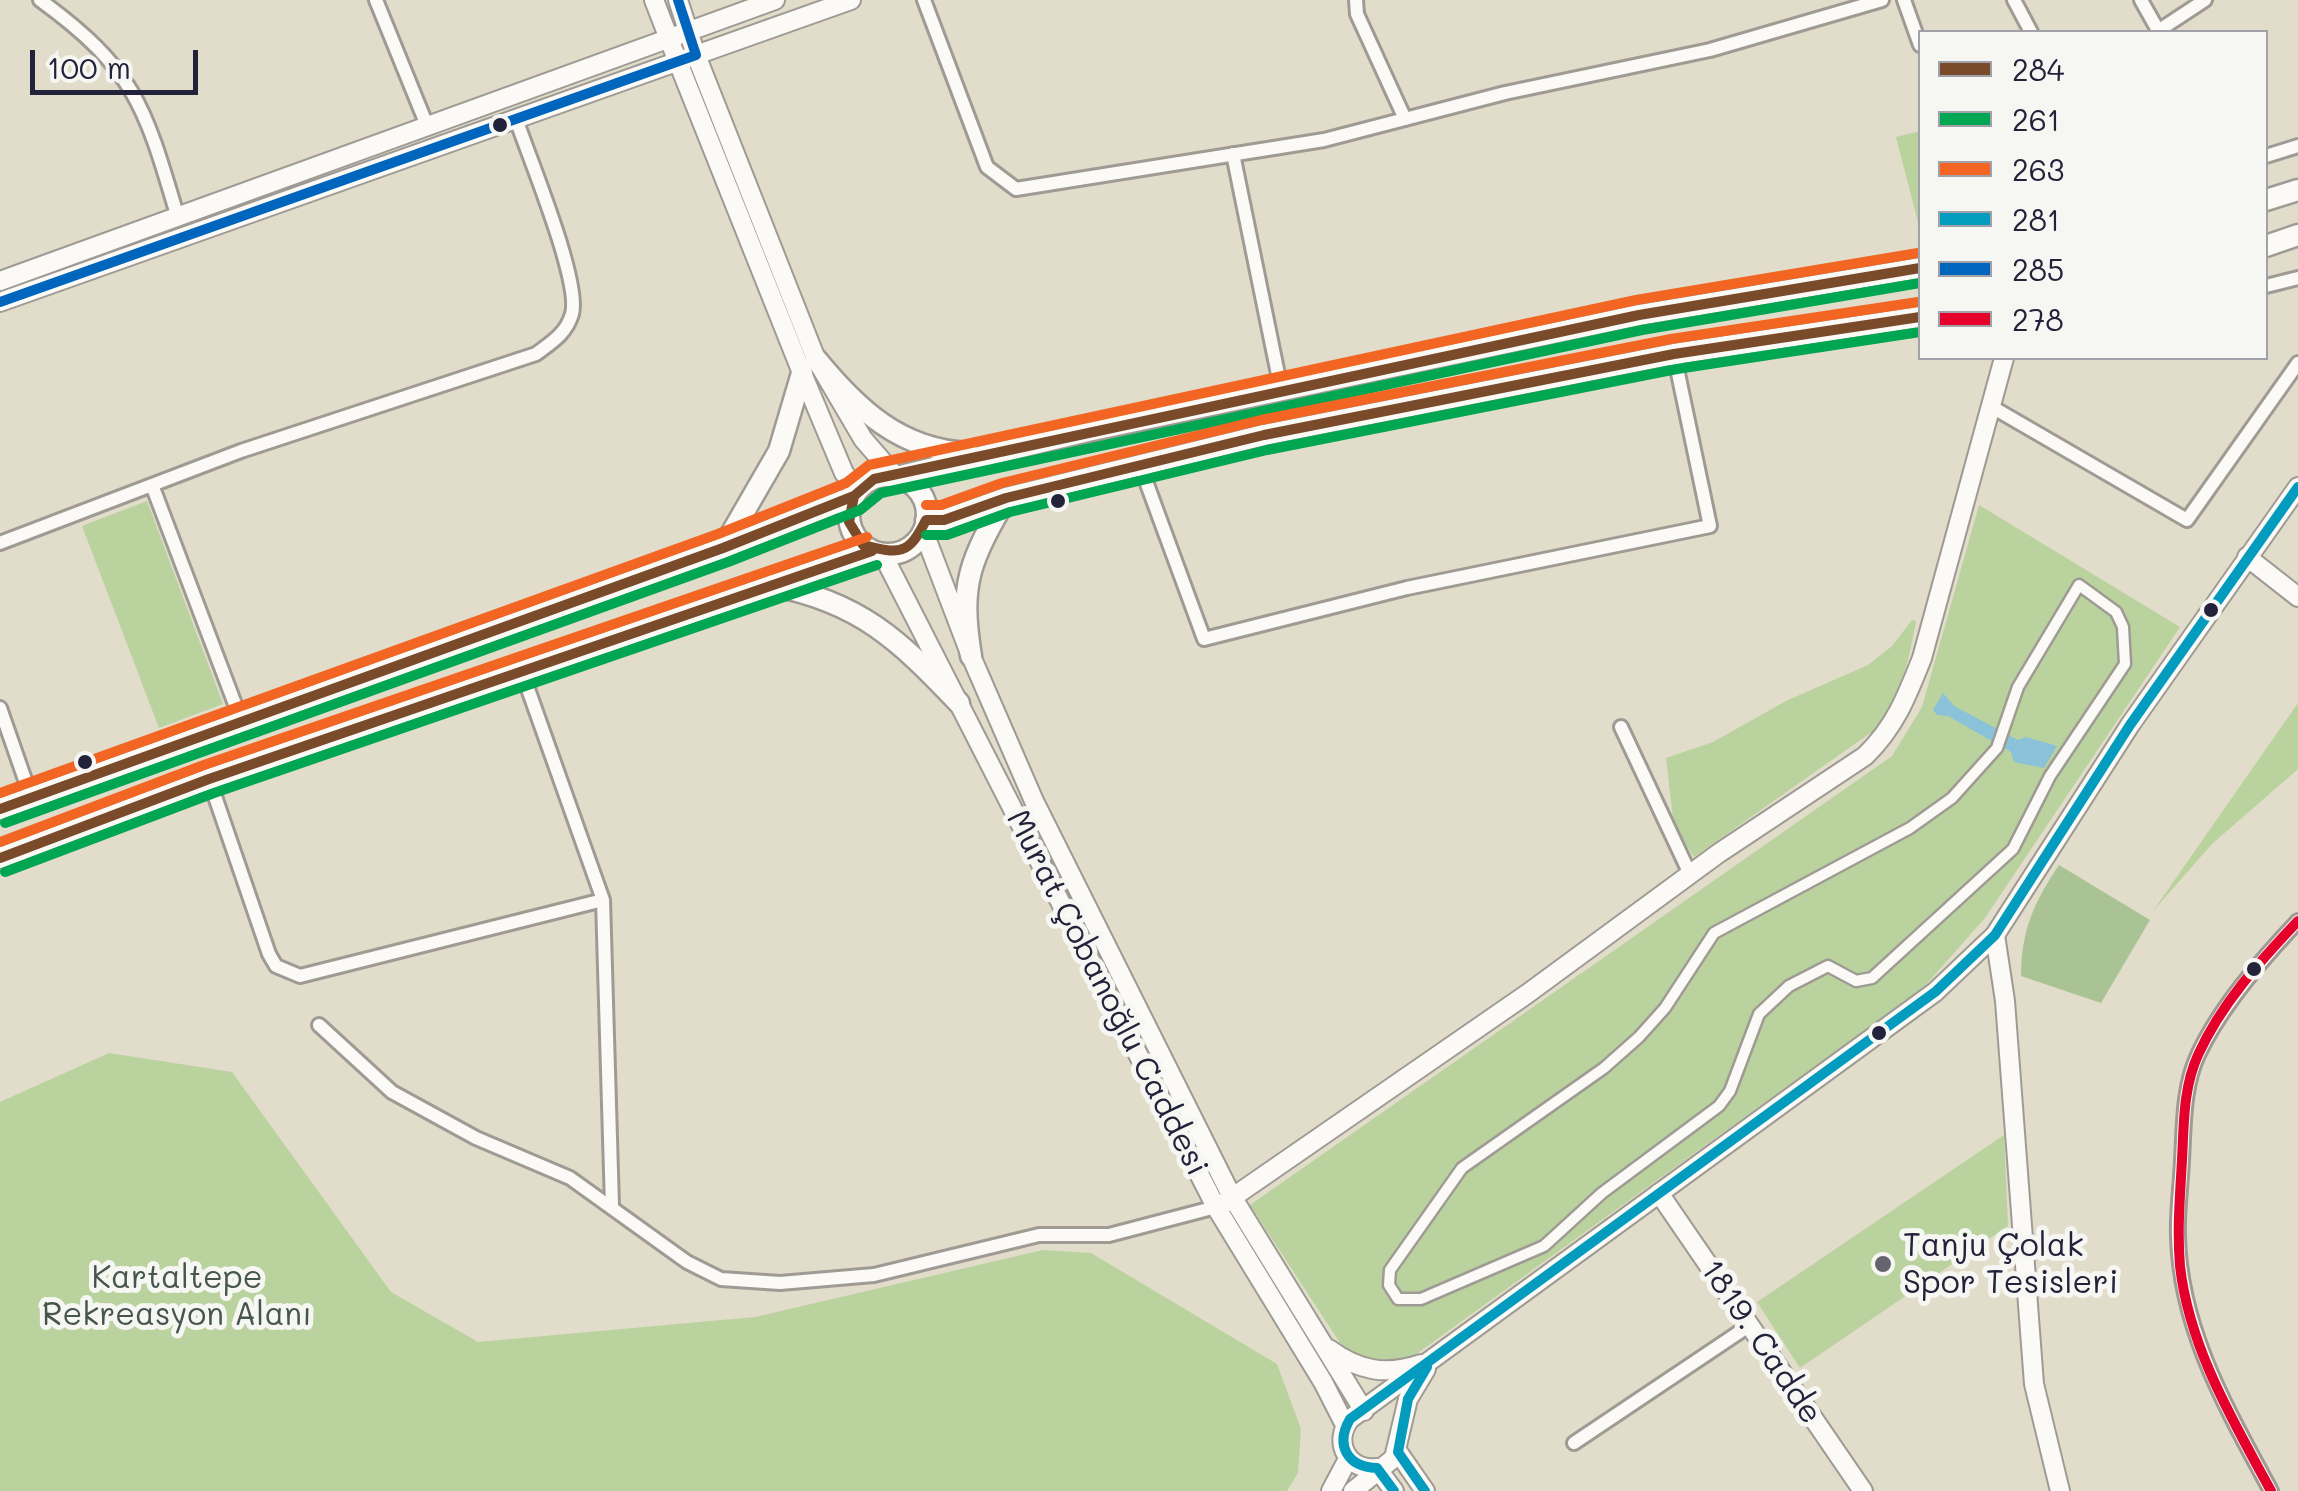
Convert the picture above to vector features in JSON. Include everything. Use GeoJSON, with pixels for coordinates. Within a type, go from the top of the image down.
{"type":"FeatureCollection","features":[{"type":"Feature","properties":{"kind":"main road"},"geometry":{"type":"LineString","coordinates":[[654,0],[670,42],[687,58]]}},
{"type":"Feature","properties":{"kind":"main road"},"geometry":{"type":"LineString","coordinates":[[678,0],[688,34],[687,58],[809,366],[844,473],[855,493],[851,529],[877,552]]}},
{"type":"Feature","properties":{"kind":"main road"},"geometry":{"type":"LineString","coordinates":[[0,281],[670,42],[776,0]]}},
{"type":"Feature","properties":{"kind":"main road"},"geometry":{"type":"LineString","coordinates":[[0,302],[851,0]]}},
{"type":"Feature","properties":{"kind":"main road"},"geometry":{"type":"LineString","coordinates":[[2268,199],[2298,190]]}},
{"type":"Feature","properties":{"kind":"main road"},"geometry":{"type":"LineString","coordinates":[[2268,245],[2298,235]]}},
{"type":"Feature","properties":{"kind":"main road"},"geometry":{"type":"LineString","coordinates":[[0,809],[723,548],[855,493],[874,478],[896,477],[1281,389],[1639,315],[1918,268]]}},
{"type":"Feature","properties":{"kind":"main road"},"geometry":{"type":"LineString","coordinates":[[0,858],[209,779],[769,585],[877,552],[908,548],[925,525],[1006,498],[1264,435],[1674,354],[1918,316]]}},
{"type":"Feature","properties":{"kind":"main road"},"geometry":{"type":"LineString","coordinates":[[1225,1203],[1690,874],[1865,756],[1895,722],[1922,658],[2004,360]]}},
{"type":"Feature","properties":{"kind":"main road"},"geometry":{"type":"LineString","coordinates":[[809,366],[894,432],[954,452],[985,454]]}},
{"type":"Feature","properties":{"kind":"main road"},"geometry":{"type":"LineString","coordinates":[[809,366],[896,477],[921,494],[925,525]]}},
{"type":"Feature","properties":{"kind":"main road"},"geometry":{"type":"LineString","coordinates":[[723,548],[779,451],[809,366]]}},
{"type":"Feature","properties":{"kind":"main road"},"geometry":{"type":"LineString","coordinates":[[1378,1468],[1362,1468],[1348,1458],[1341,1442],[1345,1426],[1935,992],[1995,935],[2066,822],[2298,488]]}},
{"type":"Feature","properties":{"kind":"main road"},"geometry":{"type":"LineString","coordinates":[[970,656],[964,614],[965,585],[976,554],[1006,498]]}},
{"type":"Feature","properties":{"kind":"main road","name":"Murat Çobanoğlu Caddesi"},"geometry":{"type":"LineString","coordinates":[[925,525],[970,656],[1034,802],[1225,1203],[1324,1345],[1364,1411]]}},
{"type":"Feature","properties":{"kind":"main road","name":"Murat Çobanoğlu Caddesi"},"geometry":{"type":"LineString","coordinates":[[877,552],[1345,1426]]}},
{"type":"Feature","properties":{"kind":"main road"},"geometry":{"type":"LineString","coordinates":[[2247,557],[2298,597]]}},
{"type":"Feature","properties":{"kind":"main road"},"geometry":{"type":"LineString","coordinates":[[769,585],[844,606],[890,632],[959,704]]}},
{"type":"Feature","properties":{"kind":"main road"},"geometry":{"type":"LineString","coordinates":[[1995,935],[2006,1001],[2034,1384],[2060,1491]]}},
{"type":"Feature","properties":{"kind":"main road","name":"1819. Cadde"},"geometry":{"type":"LineString","coordinates":[[1659,1193],[1863,1491]]}},
{"type":"Feature","properties":{"kind":"main road"},"geometry":{"type":"LineString","coordinates":[[1324,1345],[1358,1368],[1379,1372],[1431,1360]]}},
{"type":"Feature","properties":{"kind":"main road"},"geometry":{"type":"LineString","coordinates":[[1353,1491],[1399,1447],[1408,1399],[1431,1360]]}},
{"type":"Feature","properties":{"kind":"main road"},"geometry":{"type":"LineString","coordinates":[[1364,1411],[1390,1417],[1399,1447],[1425,1491]]}},
{"type":"Feature","properties":{"kind":"main road"},"geometry":{"type":"LineString","coordinates":[[1331,1491],[1348,1458]]}},
{"type":"Feature","properties":{"kind":"main road"},"geometry":{"type":"LineString","coordinates":[[1378,1468],[1394,1491]]}},
{"type":"Feature","properties":{"kind":"street"},"geometry":{"type":"LineString","coordinates":[[40,0],[101,48],[128,83],[148,126],[178,218]]}},
{"type":"Feature","properties":{"kind":"street"},"geometry":{"type":"LineString","coordinates":[[376,0],[428,128]]}},
{"type":"Feature","properties":{"kind":"street"},"geometry":{"type":"LineString","coordinates":[[924,0],[986,167],[1016,190],[1324,140],[1710,50],[1882,0]]}},
{"type":"Feature","properties":{"kind":"street"},"geometry":{"type":"LineString","coordinates":[[1356,0],[1357,14],[1405,119]]}},
{"type":"Feature","properties":{"kind":"street"},"geometry":{"type":"LineString","coordinates":[[1904,0],[1918,39]]}},
{"type":"Feature","properties":{"kind":"street"},"geometry":{"type":"LineString","coordinates":[[2014,0],[2030,30]]}},
{"type":"Feature","properties":{"kind":"street"},"geometry":{"type":"LineString","coordinates":[[2142,0],[2157,30]]}},
{"type":"Feature","properties":{"kind":"street"},"geometry":{"type":"LineString","coordinates":[[2161,30],[2205,0]]}},
{"type":"Feature","properties":{"kind":"street"},"geometry":{"type":"LineString","coordinates":[[0,543],[391,399],[536,354],[562,335],[573,311],[568,272],[516,119]]}},
{"type":"Feature","properties":{"kind":"street"},"geometry":{"type":"LineString","coordinates":[[2268,155],[2298,146]]}},
{"type":"Feature","properties":{"kind":"street"},"geometry":{"type":"LineString","coordinates":[[1233,154],[1281,389]]}},
{"type":"Feature","properties":{"kind":"street"},"geometry":{"type":"LineString","coordinates":[[2268,286],[2298,278]]}},
{"type":"Feature","properties":{"kind":"street"},"geometry":{"type":"LineString","coordinates":[[1140,465],[1204,638],[1408,588],[1710,526],[1674,354]]}},
{"type":"Feature","properties":{"kind":"street"},"geometry":{"type":"LineString","coordinates":[[1992,407],[2187,520],[2298,363]]}},
{"type":"Feature","properties":{"kind":"street"},"geometry":{"type":"LineString","coordinates":[[152,485],[242,720]]}},
{"type":"Feature","properties":{"kind":"street"},"geometry":{"type":"LineString","coordinates":[[2080,585],[2092,591],[2108,603],[2123,628],[2125,664],[2050,776],[2023,836],[2004,859],[1872,978],[1856,981],[1828,966],[1818,967],[1778,994],[1756,1022],[1725,1101],[1602,1193],[1560,1236],[1421,1299],[1404,1302],[1393,1294],[1390,1270],[1462,1168],[1604,1068],[1639,1037],[1665,1008],[1714,933],[1928,817],[1997,748],[2005,730],[2018,687],[2080,585]]}},
{"type":"Feature","properties":{"kind":"street"},"geometry":{"type":"LineString","coordinates":[[522,672],[603,900],[612,1206]]}},
{"type":"Feature","properties":{"kind":"street"},"geometry":{"type":"LineString","coordinates":[[0,708],[31,798]]}},
{"type":"Feature","properties":{"kind":"street"},"geometry":{"type":"LineString","coordinates":[[1621,727],[1690,874]]}},
{"type":"Feature","properties":{"kind":"street"},"geometry":{"type":"LineString","coordinates":[[209,779],[269,954],[286,973],[300,976],[603,900]]}},
{"type":"Feature","properties":{"kind":"street"},"geometry":{"type":"LineString","coordinates":[[2271,1491],[2216,1388],[2184,1298],[2178,1236],[2184,1110],[2197,1056],[2237,995],[2298,921]]}},
{"type":"Feature","properties":{"kind":"street"},"geometry":{"type":"LineString","coordinates":[[319,1025],[392,1092],[476,1138],[570,1178],[705,1274],[735,1282],[780,1283],[893,1272],[1039,1235],[1109,1235],[1225,1203]]}},
{"type":"Feature","properties":{"kind":"street"},"geometry":{"type":"LineString","coordinates":[[1574,1443],[1750,1325]]}},
{"type":"Feature","properties":{"kind":"green space"},"geometry":{"type":"Polygon","coordinates":[[[1918,132],[1918,222],[1896,137],[1918,132]]]}},
{"type":"Feature","properties":{"kind":"green space"},"geometry":{"type":"Polygon","coordinates":[[[147,501],[223,704],[159,728],[82,526],[147,501]]]}},
{"type":"Feature","properties":{"kind":"green space"},"geometry":{"type":"Polygon","coordinates":[[[1979,505],[2180,627],[1985,918],[1923,988],[1415,1355],[1386,1364],[1358,1358],[1342,1346],[1250,1205],[1892,756],[1922,707],[1979,505]]]}},
{"type":"Feature","properties":{"kind":"green space"},"geometry":{"type":"Polygon","coordinates":[[[1912,620],[1916,621],[1903,678],[1892,706],[1876,729],[1694,857],[1674,827],[1666,758],[1713,742],[1786,701],[1868,665],[1892,646],[1912,620]]]}},
{"type":"Feature","properties":{"kind":"green space"},"geometry":{"type":"Polygon","coordinates":[[[2298,703],[2298,769],[2212,844],[2153,911],[2298,703]]]}},
{"type":"Feature","properties":{"kind":"green space"},"geometry":{"type":"Polygon","coordinates":[[[2059,865],[2150,920],[2101,1003],[2021,976],[2023,945],[2031,918],[2059,865]]]}},
{"type":"Feature","properties":{"kind":"green space","name":"Kartaltepe Rekreasyon Alanı"},"geometry":{"type":"Polygon","coordinates":[[[109,1053],[232,1072],[391,1292],[478,1342],[755,1317],[1043,1250],[1091,1253],[1277,1364],[1301,1429],[1298,1473],[1287,1491],[0,1491],[0,1102],[109,1053]]]}},
{"type":"Feature","properties":{"kind":"green space","name":"Tanju Çolak Spor Tesisleri"},"geometry":{"type":"Polygon","coordinates":[[[2004,1135],[2008,1226],[1800,1368],[1757,1302],[2004,1135]]]}},
{"type":"Feature","properties":{"kind":"water"},"geometry":{"type":"Polygon","coordinates":[[[1943,693],[1954,706],[2018,740],[2026,737],[2057,746],[2044,768],[2014,762],[2011,752],[1948,716],[1937,715],[1933,710],[1943,693]]]}},
{"type":"Feature","properties":{"kind":"transit line","name":"285"},"geometry":{"type":"LineString","coordinates":[[0,302],[696,55],[678,0]]}},
{"type":"Feature","properties":{"kind":"transit line","name":"263"},"geometry":{"type":"LineString","coordinates":[[0,793],[718,534],[846,483],[869,465],[1636,300],[1918,253]]}},
{"type":"Feature","properties":{"kind":"transit line","name":"284"},"geometry":{"type":"LineString","coordinates":[[1918,268],[1639,315],[874,479],[854,496],[849,522],[863,545],[894,551],[908,546],[926,520],[944,520],[1006,498],[1264,435],[1674,354],[1918,317]]}},
{"type":"Feature","properties":{"kind":"transit line","name":"261"},"geometry":{"type":"LineString","coordinates":[[5,823],[728,562],[860,510],[881,493],[1642,330],[1918,283]]}},
{"type":"Feature","properties":{"kind":"transit line","name":"263"},"geometry":{"type":"LineString","coordinates":[[926,505],[941,505],[1002,483],[1261,420],[1671,339],[1918,302]]}},
{"type":"Feature","properties":{"kind":"transit line","name":"261"},"geometry":{"type":"LineString","coordinates":[[926,535],[947,535],[1010,512],[1267,450],[1677,369],[1918,332]]}},
{"type":"Feature","properties":{"kind":"transit line","name":"281"},"geometry":{"type":"LineString","coordinates":[[1394,1491],[1377,1468],[1358,1464],[1347,1453],[1344,1437],[1350,1419],[1935,992],[1995,935],[2130,725],[2298,487]]}},
{"type":"Feature","properties":{"kind":"transit line","name":"284"},"geometry":{"type":"LineString","coordinates":[[0,809],[723,548],[854,496]]}},
{"type":"Feature","properties":{"kind":"transit line","name":"263"},"geometry":{"type":"LineString","coordinates":[[0,842],[204,765],[867,537]]}},
{"type":"Feature","properties":{"kind":"transit line","name":"284"},"geometry":{"type":"LineString","coordinates":[[0,858],[209,779],[872,551]]}},
{"type":"Feature","properties":{"kind":"transit line","name":"261"},"geometry":{"type":"LineString","coordinates":[[5,872],[214,793],[877,565]]}},
{"type":"Feature","properties":{"kind":"transit line","name":"278"},"geometry":{"type":"LineString","coordinates":[[2271,1491],[2215,1383],[2193,1325],[2180,1266],[2180,1200],[2185,1106],[2198,1055],[2230,1001],[2298,921]]}},
{"type":"Feature","properties":{"kind":"transit line","name":"281"},"geometry":{"type":"LineString","coordinates":[[1425,1491],[1398,1452],[1408,1399],[1427,1367]]}},
{"type":"Feature","properties":{"kind":"place","name":"Tanju Çolak Spor Tesisleri"},"geometry":{"type":"Point","coordinates":[1883,1264]}}]}
